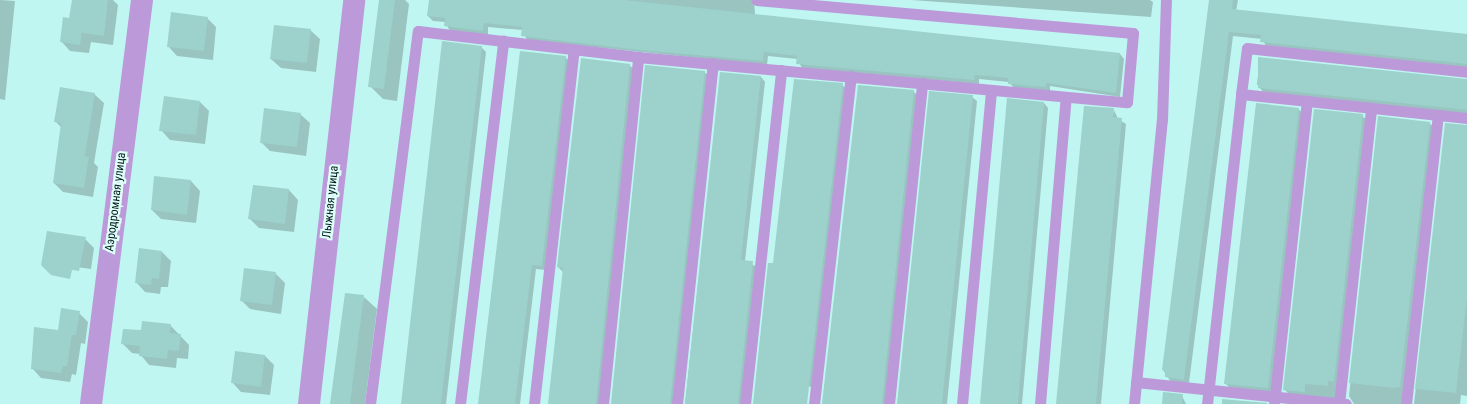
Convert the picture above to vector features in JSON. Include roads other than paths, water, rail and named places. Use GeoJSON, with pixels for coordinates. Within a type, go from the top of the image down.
{"type":"FeatureCollection","features":[{"type":"Feature","properties":{"kind":"street","name":"Аэродромная улица"},"geometry":{"type":"LineString","coordinates":[[91,404],[142,0]]}},
{"type":"Feature","properties":{"kind":"street","name":"Лыжная улица"},"geometry":{"type":"LineString","coordinates":[[309,404],[354,0]]}},
{"type":"Feature","properties":{"kind":"lane"},"geometry":{"type":"LineString","coordinates":[[370,404],[418,31],[713,64],[1126,102],[1133,34],[756,0]]}},
{"type":"Feature","properties":{"kind":"lane"},"geometry":{"type":"LineString","coordinates":[[1134,404],[1162,120],[1166,0]]}},
{"type":"Feature","properties":{"kind":"lane"},"geometry":{"type":"LineString","coordinates":[[460,404],[503,41]]}},
{"type":"Feature","properties":{"kind":"lane"},"geometry":{"type":"LineString","coordinates":[[1207,404],[1246,48],[1467,72]]}},
{"type":"Feature","properties":{"kind":"lane"},"geometry":{"type":"LineString","coordinates":[[534,404],[574,49]]}},
{"type":"Feature","properties":{"kind":"lane"},"geometry":{"type":"LineString","coordinates":[[603,404],[638,56]]}},
{"type":"Feature","properties":{"kind":"lane"},"geometry":{"type":"LineString","coordinates":[[676,404],[713,64]]}},
{"type":"Feature","properties":{"kind":"lane"},"geometry":{"type":"LineString","coordinates":[[745,404],[782,70]]}},
{"type":"Feature","properties":{"kind":"lane"},"geometry":{"type":"LineString","coordinates":[[814,404],[851,76]]}},
{"type":"Feature","properties":{"kind":"lane"},"geometry":{"type":"LineString","coordinates":[[889,404],[922,83]]}},
{"type":"Feature","properties":{"kind":"lane"},"geometry":{"type":"LineString","coordinates":[[962,404],[991,90]]}},
{"type":"Feature","properties":{"kind":"lane"},"geometry":{"type":"LineString","coordinates":[[1241,94],[1467,118]]}},
{"type":"Feature","properties":{"kind":"lane"},"geometry":{"type":"LineString","coordinates":[[1040,404],[1066,97]]}},
{"type":"Feature","properties":{"kind":"lane"},"geometry":{"type":"LineString","coordinates":[[1274,400],[1307,101]]}},
{"type":"Feature","properties":{"kind":"lane"},"geometry":{"type":"LineString","coordinates":[[1136,382],[1209,389],[1274,400],[1341,404],[1371,108]]}},
{"type":"Feature","properties":{"kind":"lane"},"geometry":{"type":"LineString","coordinates":[[1406,404],[1438,115]]}}]}
